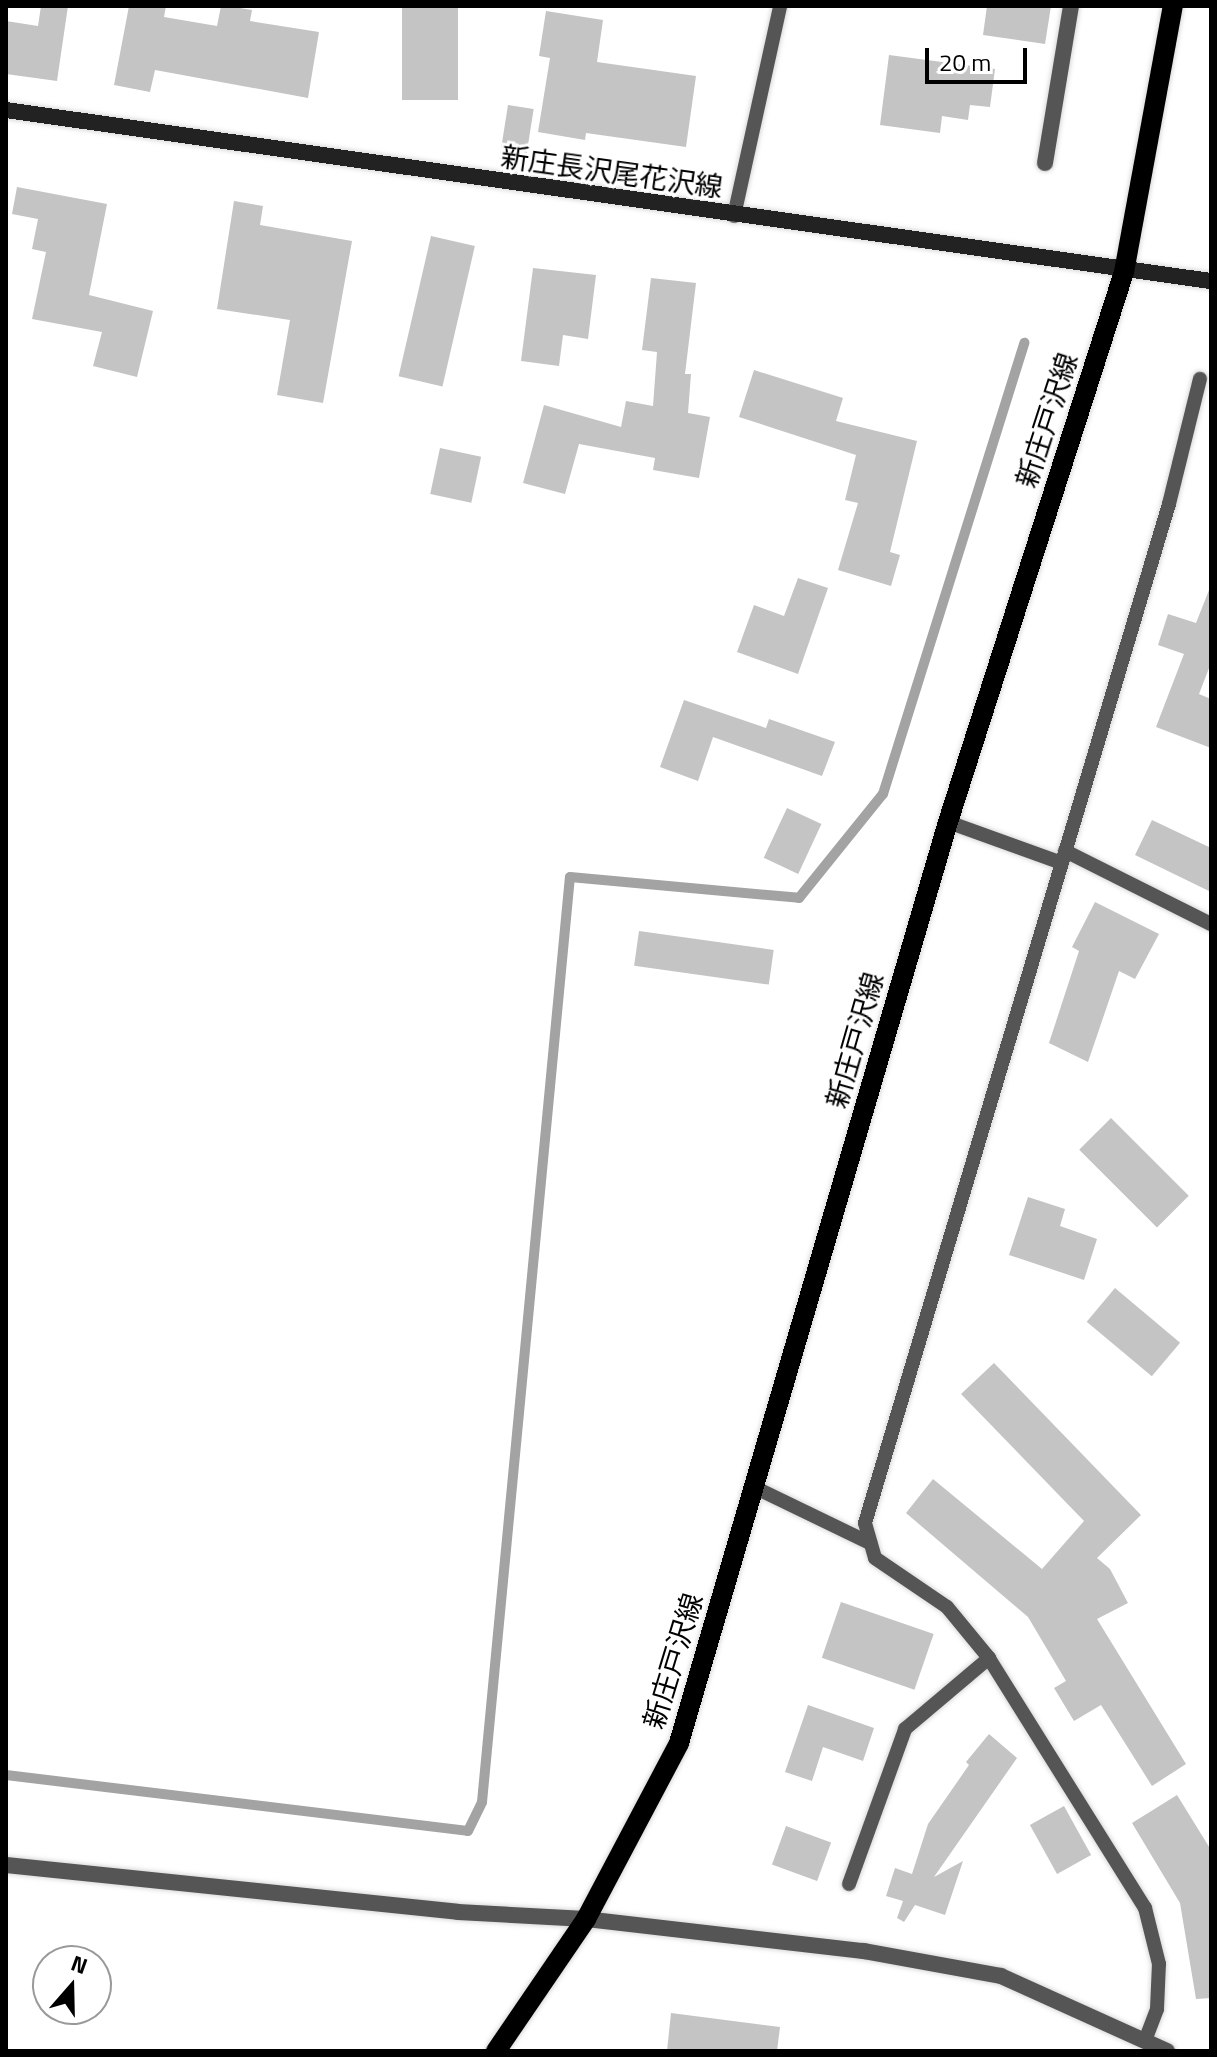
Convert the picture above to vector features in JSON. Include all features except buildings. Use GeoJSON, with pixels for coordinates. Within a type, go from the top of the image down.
{"type":"FeatureCollection","features":[{"type":"Feature","properties":{"kind":"main road","name":"新庄戸沢線"},"geometry":{"type":"LineString","coordinates":[[496,2051],[586,1919],[679,1743],[948,822],[1124,272],[1173,6]]}},
{"type":"Feature","properties":{"kind":"main road","name":"新庄長沢尾花沢線"},"geometry":{"type":"LineString","coordinates":[[6,110],[1124,272],[1211,281]]}},
{"type":"Feature","properties":{"kind":"street"},"geometry":{"type":"LineString","coordinates":[[1045,163],[1071,6]]}},
{"type":"Feature","properties":{"kind":"street"},"geometry":{"type":"LineString","coordinates":[[6,1865],[458,1912],[586,1919],[864,1951],[1001,1976],[1146,2038],[1167,2051]]}},
{"type":"Feature","properties":{"kind":"lane"},"geometry":{"type":"LineString","coordinates":[[734,216],[780,6]]}},
{"type":"Feature","properties":{"kind":"lane"},"geometry":{"type":"LineString","coordinates":[[1146,2038],[1157,2009],[1159,1964],[1145,1908],[989,1658],[947,1607],[875,1558],[865,1523],[1064,857],[1200,379]]}},
{"type":"Feature","properties":{"kind":"lane"},"geometry":{"type":"LineString","coordinates":[[948,822],[1064,857],[1211,924]]}},
{"type":"Feature","properties":{"kind":"lane"},"geometry":{"type":"LineString","coordinates":[[754,1487],[870,1543]]}},
{"type":"Feature","properties":{"kind":"lane"},"geometry":{"type":"LineString","coordinates":[[849,1884],[905,1729],[989,1658]]}},
{"type":"Feature","properties":{"kind":"waterway"},"geometry":{"type":"LineString","coordinates":[[6,1775],[468,1831],[482,1802],[570,877],[799,898],[883,794],[1024,343]]}}]}
